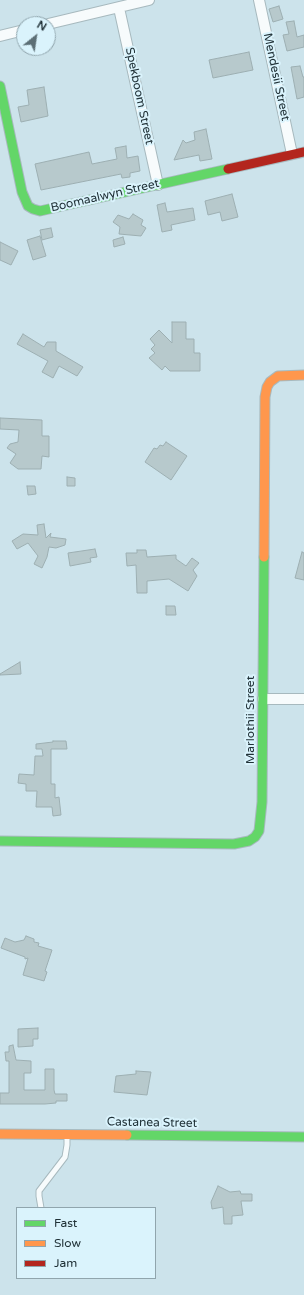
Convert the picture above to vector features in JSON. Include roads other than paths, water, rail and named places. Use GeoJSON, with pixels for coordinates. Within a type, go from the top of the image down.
{"type":"FeatureCollection","features":[{"type":"Feature","properties":{"kind":"street"},"geometry":{"type":"LineString","coordinates":[[56,22],[149,0]]}},
{"type":"Feature","properties":{"kind":"street","name":"Mendesii Street"},"geometry":{"type":"LineString","coordinates":[[259,0],[292,154]]}},
{"type":"Feature","properties":{"kind":"street","name":"Spekboom Street"},"geometry":{"type":"LineString","coordinates":[[120,8],[158,185]]}},
{"type":"Feature","properties":{"kind":"street"},"geometry":{"type":"LineString","coordinates":[[0,36],[16,32]]}},
{"type":"Feature","properties":{"kind":"street","name":"Boomaalwyn Street"},"geometry":{"type":"LineString","coordinates":[[0,86],[22,192],[28,206],[40,211],[304,152]]}},
{"type":"Feature","properties":{"kind":"street","name":"Marlothii Street"},"geometry":{"type":"LineString","coordinates":[[0,841],[234,844],[249,841],[255,837],[259,831],[262,802],[265,397],[267,387],[270,382],[278,376],[304,375]]}},
{"type":"Feature","properties":{"kind":"street"},"geometry":{"type":"LineString","coordinates":[[263,699],[304,699]]}},
{"type":"Feature","properties":{"kind":"street","name":"Castanea Street"},"geometry":{"type":"LineString","coordinates":[[0,1134],[304,1137]]}},
{"type":"Feature","properties":{"kind":"lane"},"geometry":{"type":"LineString","coordinates":[[41,1207],[39,1190],[65,1158],[67,1145],[66,1135]]}}]}
